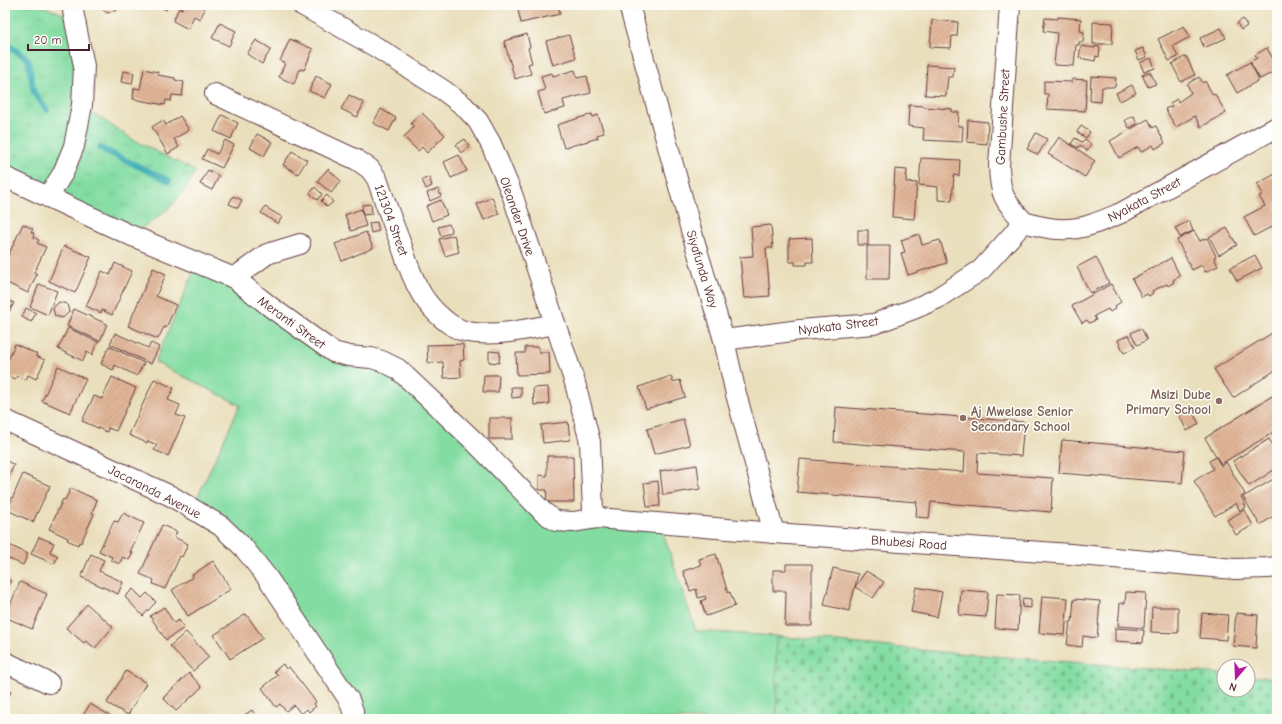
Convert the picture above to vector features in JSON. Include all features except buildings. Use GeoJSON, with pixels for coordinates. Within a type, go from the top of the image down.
{"type":"FeatureCollection","features":[{"type":"Feature","properties":{"kind":"street","name":"Oleander Drive"},"geometry":{"type":"LineString","coordinates":[[302,5],[376,47],[443,90],[464,106],[478,121],[491,144],[512,194],[575,383],[590,442],[593,511],[598,518]]}},
{"type":"Feature","properties":{"kind":"street","name":"Siyafunda Way"},"geometry":{"type":"LineString","coordinates":[[629,5],[691,230],[724,340],[736,394],[774,533]]}},
{"type":"Feature","properties":{"kind":"street","name":"Gambushe Street"},"geometry":{"type":"LineString","coordinates":[[1010,5],[999,166],[1000,187],[1008,204],[1024,222]]}},
{"type":"Feature","properties":{"kind":"street"},"geometry":{"type":"LineString","coordinates":[[48,197],[63,173],[74,146],[82,105],[84,66],[73,12]]}},
{"type":"Feature","properties":{"kind":"street","name":"121304 Street"},"geometry":{"type":"LineString","coordinates":[[214,94],[357,160],[370,169],[377,179],[408,265],[422,294],[436,312],[449,324],[467,332],[490,333],[522,331],[555,324]]}},
{"type":"Feature","properties":{"kind":"street","name":"Nyakata Street"},"geometry":{"type":"LineString","coordinates":[[724,340],[800,330],[874,324],[916,308],[936,299],[981,270],[1024,222],[1046,228],[1068,229],[1098,223],[1120,213],[1277,128]]}},
{"type":"Feature","properties":{"kind":"street","name":"Meranti Street"},"geometry":{"type":"LineString","coordinates":[[5,177],[130,235],[234,278],[285,318],[333,352],[349,356],[371,358],[382,361],[398,369],[475,442],[543,512]]}},
{"type":"Feature","properties":{"kind":"street"},"geometry":{"type":"LineString","coordinates":[[234,278],[267,254],[300,244]]}},
{"type":"Feature","properties":{"kind":"street","name":"Jacaranda Avenue"},"geometry":{"type":"LineString","coordinates":[[5,420],[171,496],[221,526],[243,547],[268,577],[349,700],[353,711],[353,719]]}},
{"type":"Feature","properties":{"kind":"street","name":"Bhubesi Road"},"geometry":{"type":"LineString","coordinates":[[543,512],[556,521],[573,522],[598,518],[774,533],[1048,552],[1234,569],[1277,567]]}},
{"type":"Feature","properties":{"kind":"street"},"geometry":{"type":"LineString","coordinates":[[5,662],[49,683]]}},
{"type":"Feature","properties":{"kind":"green space"},"geometry":{"type":"Polygon","coordinates":[[[5,5],[39,5],[69,16],[79,104],[132,139],[195,171],[182,193],[168,209],[130,235],[5,178],[5,5]]]}},
{"type":"Feature","properties":{"kind":"green space"},"geometry":{"type":"Polygon","coordinates":[[[197,264],[308,336],[381,361],[542,513],[660,524],[696,631],[776,636],[777,719],[352,719],[267,578],[192,509],[240,405],[155,362],[197,264]]]}},
{"type":"Feature","properties":{"kind":"green space"},"geometry":{"type":"Polygon","coordinates":[[[776,636],[943,652],[1216,673],[1216,698],[1256,698],[1256,677],[1277,678],[1277,719],[777,719],[776,636]]]}},
{"type":"Feature","properties":{"kind":"waterway"},"geometry":{"type":"LineString","coordinates":[[5,43],[28,59],[34,93],[47,110]]}},
{"type":"Feature","properties":{"kind":"waterway"},"geometry":{"type":"LineString","coordinates":[[100,148],[169,181]]}},
{"type":"Feature","properties":{"kind":"place","name":"Msizi Dube Primary School"},"geometry":{"type":"Point","coordinates":[1219,401]}},
{"type":"Feature","properties":{"kind":"place","name":"Aj Mwelase Senior Secondary School"},"geometry":{"type":"Point","coordinates":[963,418]}}]}
